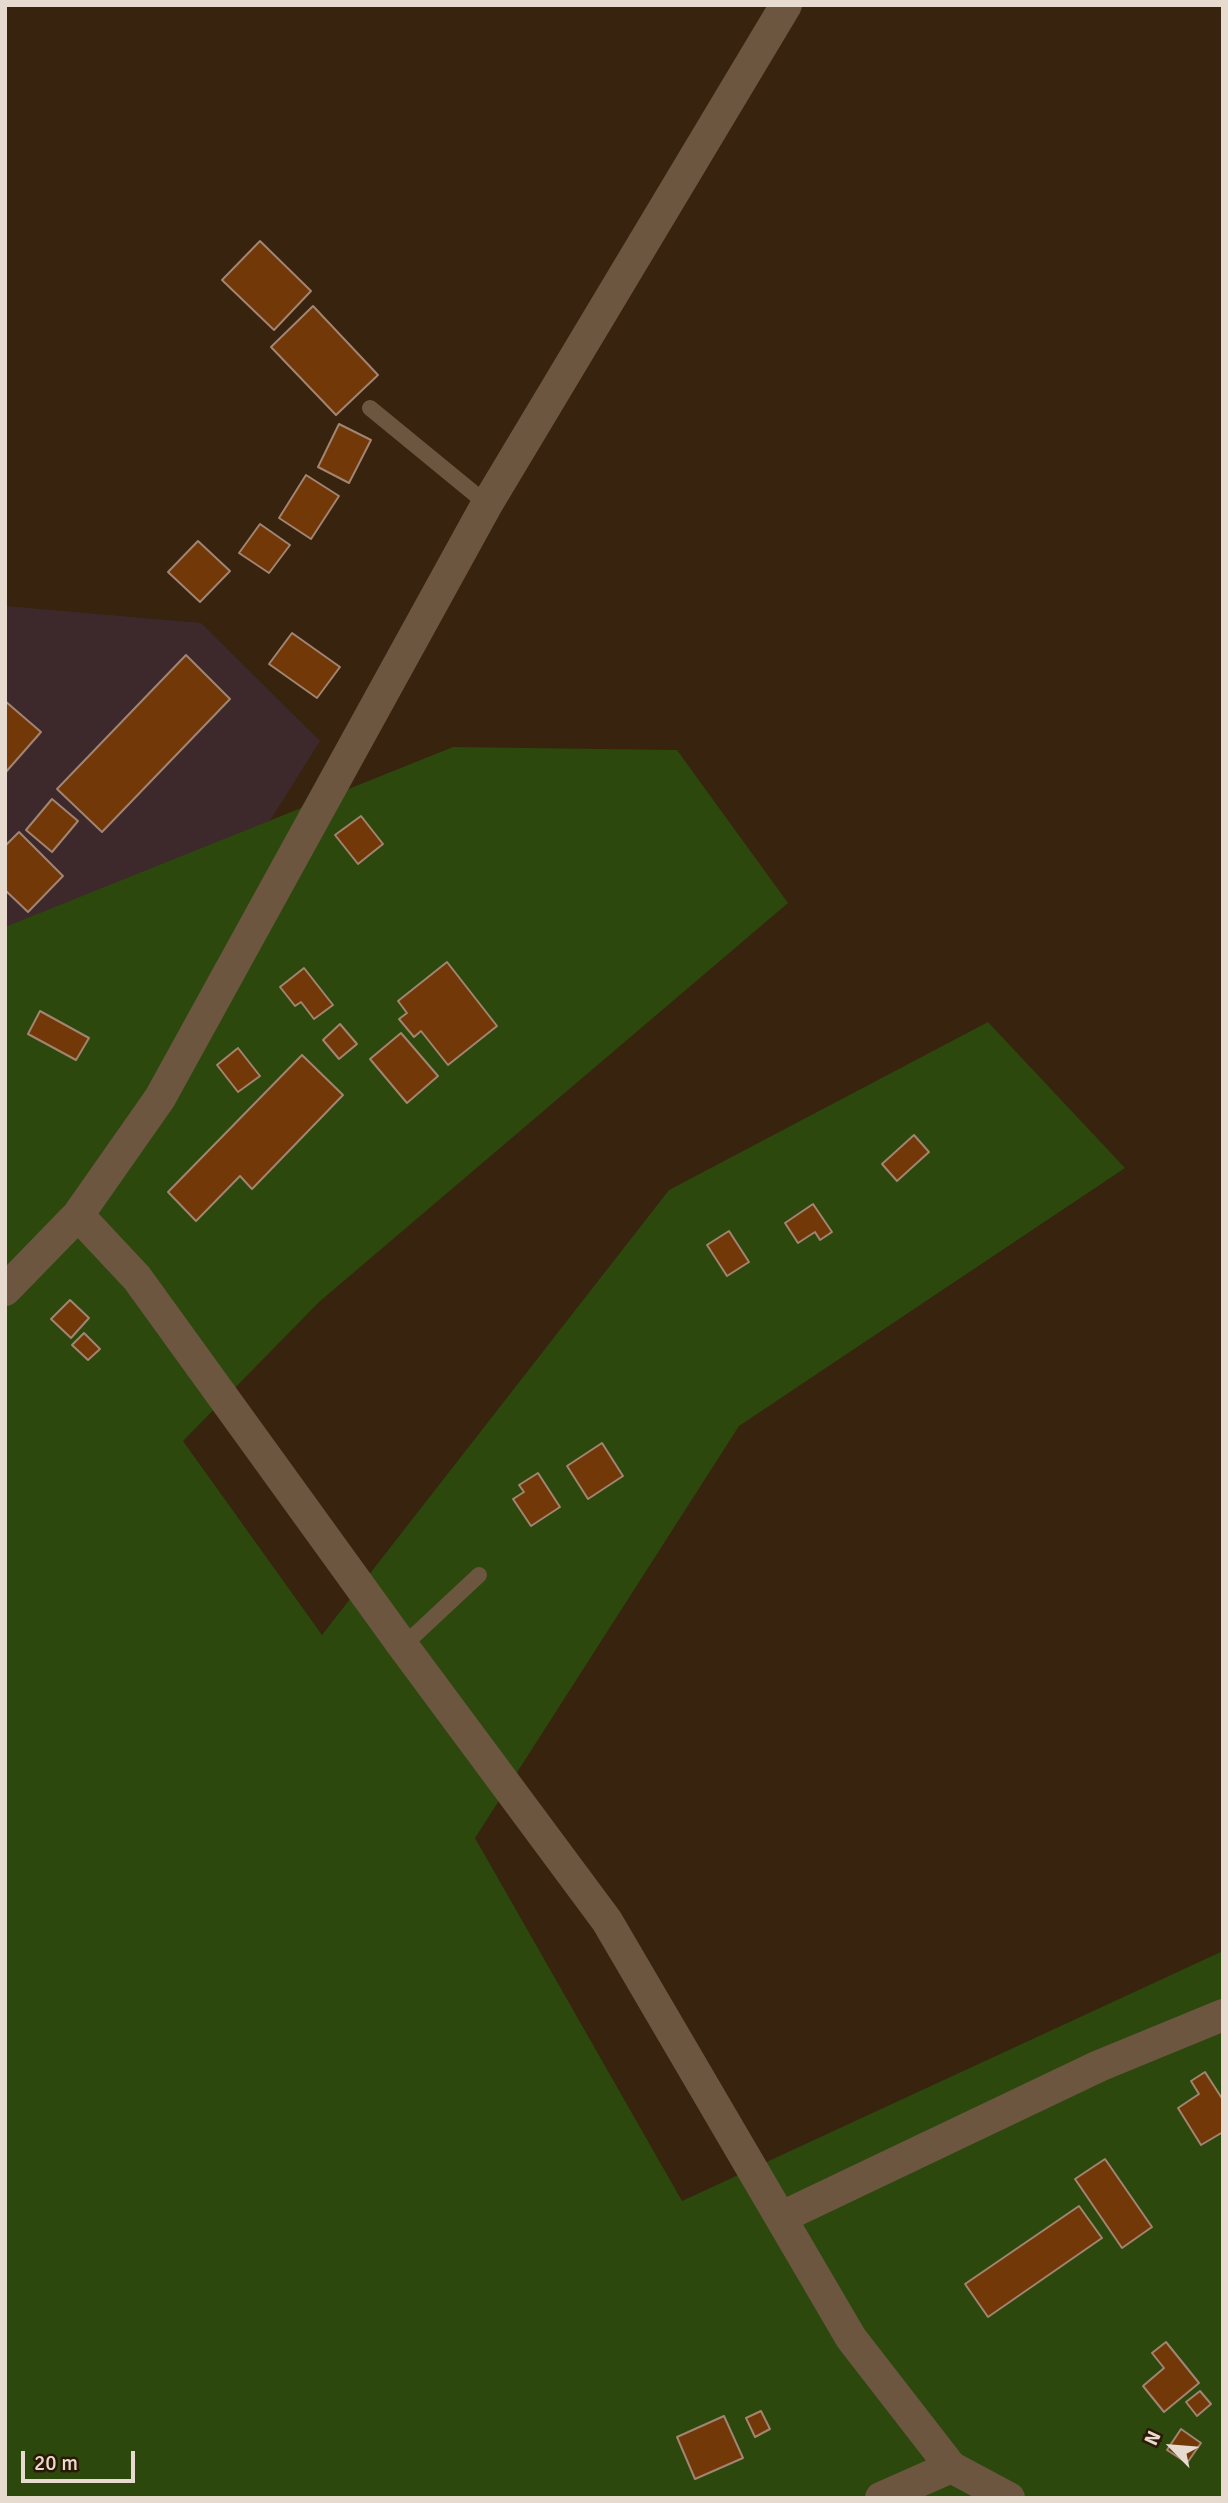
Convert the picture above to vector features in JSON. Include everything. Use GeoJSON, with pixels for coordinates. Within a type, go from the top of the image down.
{"type":"FeatureCollection","features":[{"type":"Feature","properties":{"kind":"street"},"geometry":{"type":"LineString","coordinates":[[5,1290],[78,1215],[160,1098],[487,504],[786,5]]}},
{"type":"Feature","properties":{"kind":"street"},"geometry":{"type":"LineString","coordinates":[[78,1215],[137,1278],[403,1646],[607,1921],[851,2338],[951,2467],[1009,2498]]}},
{"type":"Feature","properties":{"kind":"street"},"geometry":{"type":"LineString","coordinates":[[782,2217],[1099,2066],[1223,2015]]}},
{"type":"Feature","properties":{"kind":"street"},"geometry":{"type":"LineString","coordinates":[[881,2498],[951,2467]]}},
{"type":"Feature","properties":{"kind":"lane"},"geometry":{"type":"LineString","coordinates":[[370,408],[487,504]]}},
{"type":"Feature","properties":{"kind":"lane"},"geometry":{"type":"LineString","coordinates":[[403,1646],[479,1575]]}},
{"type":"Feature","properties":{"kind":"shaded area"},"geometry":{"type":"Polygon","coordinates":[[[5,606],[201,623],[320,741],[149,1013],[5,940],[5,606]]]}},
{"type":"Feature","properties":{"kind":"green space"},"geometry":{"type":"Polygon","coordinates":[[[453,747],[677,750],[788,903],[319,1302],[183,1441],[322,1635],[669,1190],[988,1022],[1125,1168],[739,1426],[475,1838],[682,2201],[1223,1951],[1223,2498],[5,2498],[5,927],[453,747]]]}},
{"type":"Feature","properties":{"kind":"building"},"geometry":{"type":"Polygon","coordinates":[[[260,241],[311,291],[274,330],[222,280],[260,241]]]}},
{"type":"Feature","properties":{"kind":"building"},"geometry":{"type":"Polygon","coordinates":[[[313,306],[378,375],[336,415],[271,347],[313,306]]]}},
{"type":"Feature","properties":{"kind":"building"},"geometry":{"type":"Polygon","coordinates":[[[339,424],[371,440],[349,483],[318,467],[339,424]]]}},
{"type":"Feature","properties":{"kind":"building"},"geometry":{"type":"Polygon","coordinates":[[[306,475],[339,496],[311,539],[279,518],[306,475]]]}},
{"type":"Feature","properties":{"kind":"building"},"geometry":{"type":"Polygon","coordinates":[[[260,524],[290,545],[269,573],[239,553],[260,524]]]}},
{"type":"Feature","properties":{"kind":"building"},"geometry":{"type":"Polygon","coordinates":[[[198,541],[230,571],[200,602],[168,572],[198,541]]]}},
{"type":"Feature","properties":{"kind":"building"},"geometry":{"type":"Polygon","coordinates":[[[292,633],[340,667],[317,698],[269,664],[292,633]]]}},
{"type":"Feature","properties":{"kind":"building"},"geometry":{"type":"Polygon","coordinates":[[[186,655],[230,699],[102,832],[57,789],[186,655]]]}},
{"type":"Feature","properties":{"kind":"building"},"geometry":{"type":"Polygon","coordinates":[[[5,701],[41,732],[5,773],[5,701]]]}},
{"type":"Feature","properties":{"kind":"building"},"geometry":{"type":"Polygon","coordinates":[[[52,799],[78,821],[52,852],[26,830],[52,799]]]}},
{"type":"Feature","properties":{"kind":"building"},"geometry":{"type":"Polygon","coordinates":[[[361,816],[383,844],[358,864],[335,835],[361,816]]]}},
{"type":"Feature","properties":{"kind":"building"},"geometry":{"type":"Polygon","coordinates":[[[19,832],[63,876],[28,912],[5,890],[5,846],[19,832]]]}},
{"type":"Feature","properties":{"kind":"building"},"geometry":{"type":"Polygon","coordinates":[[[447,962],[497,1026],[448,1065],[421,1031],[414,1037],[399,1019],[407,1013],[398,1001],[447,962]]]}},
{"type":"Feature","properties":{"kind":"building"},"geometry":{"type":"Polygon","coordinates":[[[304,968],[333,1005],[314,1019],[301,1002],[295,1006],[280,987],[304,968]]]}},
{"type":"Feature","properties":{"kind":"building"},"geometry":{"type":"Polygon","coordinates":[[[40,1011],[89,1038],[76,1060],[28,1034],[40,1011]]]}},
{"type":"Feature","properties":{"kind":"building"},"geometry":{"type":"Polygon","coordinates":[[[340,1024],[357,1044],[339,1059],[323,1040],[340,1024]]]}},
{"type":"Feature","properties":{"kind":"building"},"geometry":{"type":"Polygon","coordinates":[[[401,1033],[438,1076],[407,1103],[370,1059],[401,1033]]]}},
{"type":"Feature","properties":{"kind":"building"},"geometry":{"type":"Polygon","coordinates":[[[238,1048],[260,1076],[238,1092],[217,1065],[238,1048]]]}},
{"type":"Feature","properties":{"kind":"building"},"geometry":{"type":"Polygon","coordinates":[[[302,1055],[343,1095],[252,1189],[240,1176],[196,1221],[168,1192],[302,1055]]]}},
{"type":"Feature","properties":{"kind":"building"},"geometry":{"type":"Polygon","coordinates":[[[914,1135],[929,1152],[897,1181],[882,1164],[914,1135]]]}},
{"type":"Feature","properties":{"kind":"building"},"geometry":{"type":"Polygon","coordinates":[[[813,1204],[832,1232],[820,1240],[815,1232],[798,1243],[785,1223],[813,1204]]]}},
{"type":"Feature","properties":{"kind":"building"},"geometry":{"type":"Polygon","coordinates":[[[729,1231],[749,1262],[727,1276],[707,1245],[729,1231]]]}},
{"type":"Feature","properties":{"kind":"building"},"geometry":{"type":"Polygon","coordinates":[[[70,1300],[89,1318],[71,1338],[51,1319],[70,1300]]]}},
{"type":"Feature","properties":{"kind":"building"},"geometry":{"type":"Polygon","coordinates":[[[84,1333],[100,1349],[88,1360],[72,1345],[84,1333]]]}},
{"type":"Feature","properties":{"kind":"building"},"geometry":{"type":"Polygon","coordinates":[[[602,1443],[623,1476],[588,1499],[567,1466],[602,1443]]]}},
{"type":"Feature","properties":{"kind":"building"},"geometry":{"type":"Polygon","coordinates":[[[538,1473],[560,1507],[531,1526],[513,1499],[524,1492],[519,1485],[538,1473]]]}},
{"type":"Feature","properties":{"kind":"building"},"geometry":{"type":"Polygon","coordinates":[[[1205,2072],[1223,2100],[1223,2132],[1201,2145],[1178,2108],[1199,2094],[1191,2081],[1205,2072]]]}},
{"type":"Feature","properties":{"kind":"building"},"geometry":{"type":"Polygon","coordinates":[[[1105,2159],[1152,2227],[1122,2248],[1075,2179],[1105,2159]]]}},
{"type":"Feature","properties":{"kind":"building"},"geometry":{"type":"Polygon","coordinates":[[[1079,2206],[1102,2238],[988,2317],[965,2284],[1079,2206]]]}},
{"type":"Feature","properties":{"kind":"building"},"geometry":{"type":"Polygon","coordinates":[[[1166,2342],[1199,2383],[1164,2412],[1143,2386],[1164,2368],[1152,2353],[1166,2342]]]}},
{"type":"Feature","properties":{"kind":"building"},"geometry":{"type":"Polygon","coordinates":[[[1200,2391],[1211,2404],[1197,2416],[1186,2402],[1200,2391]]]}},
{"type":"Feature","properties":{"kind":"building"},"geometry":{"type":"Polygon","coordinates":[[[761,2411],[770,2429],[755,2437],[746,2418],[761,2411]]]}},
{"type":"Feature","properties":{"kind":"building"},"geometry":{"type":"Polygon","coordinates":[[[724,2416],[743,2458],[695,2479],[677,2437],[724,2416]]]}},
{"type":"Feature","properties":{"kind":"building"},"geometry":{"type":"Polygon","coordinates":[[[1181,2429],[1201,2443],[1187,2463],[1167,2450],[1181,2429]]]}}]}
